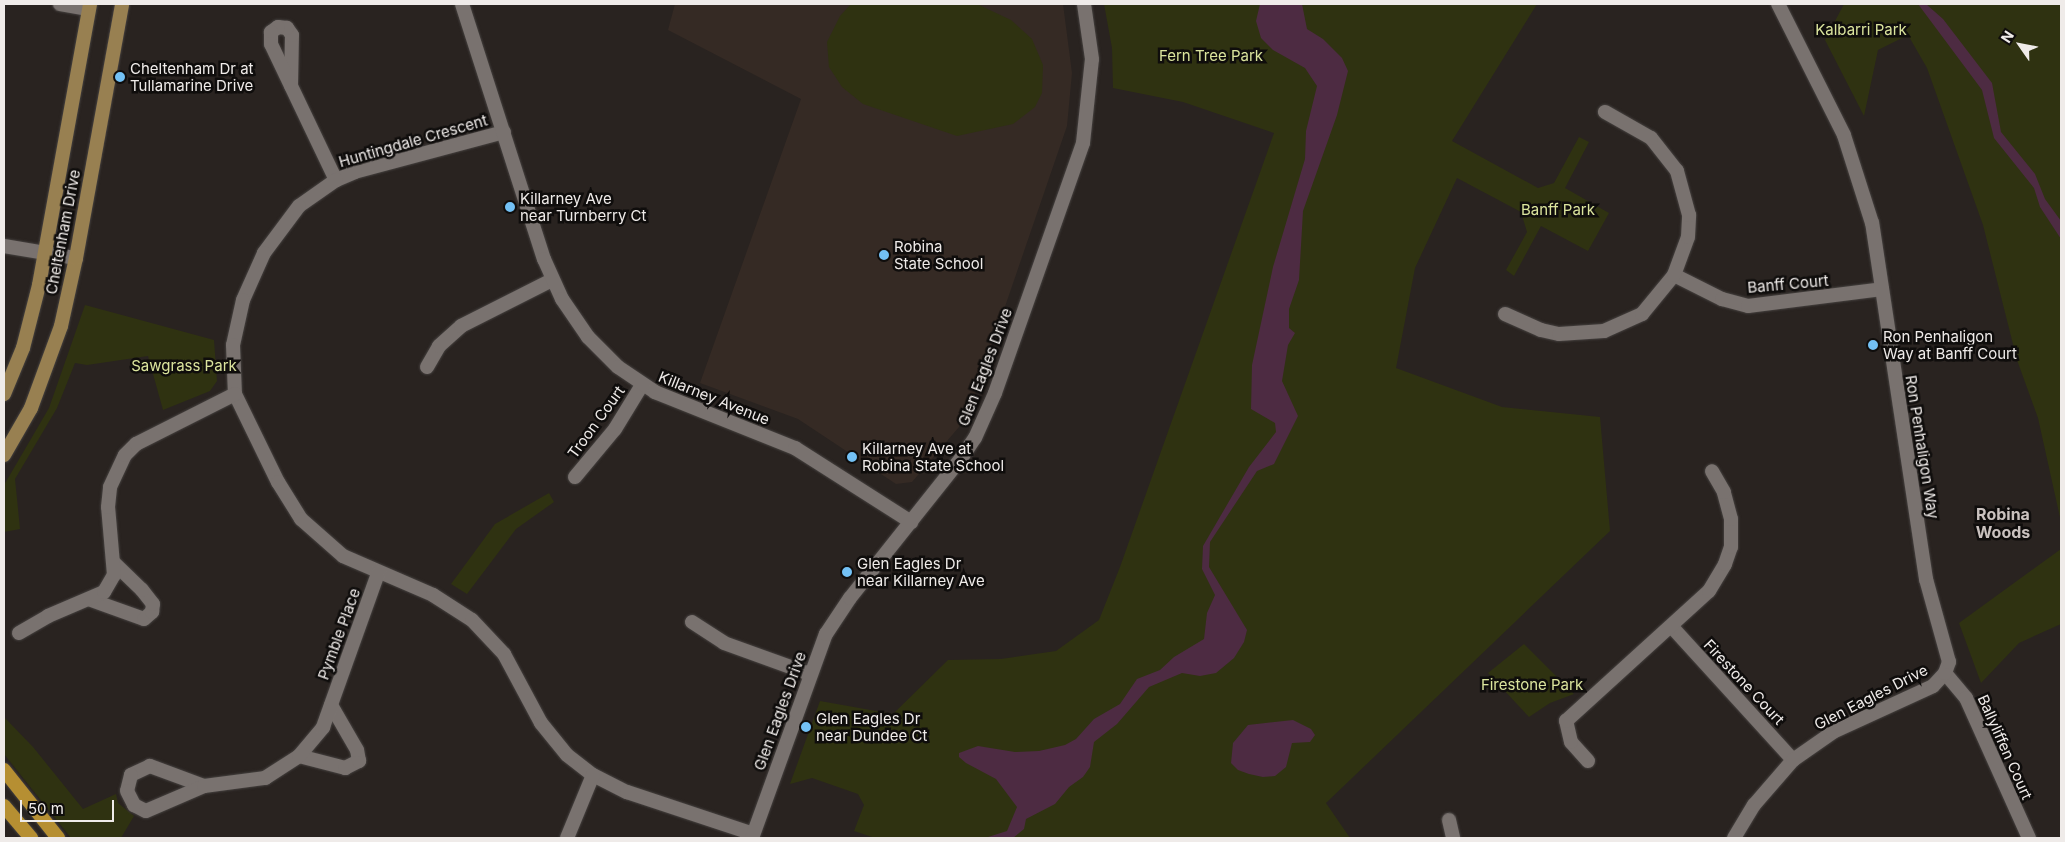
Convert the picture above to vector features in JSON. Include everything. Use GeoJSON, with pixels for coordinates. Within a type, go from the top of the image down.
{"type":"FeatureCollection","features":[{"type":"Feature","properties":{"kind":"main road","name":"Cheltenham Drive"},"geometry":{"type":"LineString","coordinates":[[4,455],[42,382],[61,326],[76,258],[122,4]]}},
{"type":"Feature","properties":{"kind":"main road","name":"Cheltenham Drive"},"geometry":{"type":"LineString","coordinates":[[4,394],[30,325],[46,253],[90,6]]}},
{"type":"Feature","properties":{"kind":"main road"},"geometry":{"type":"LineString","coordinates":[[4,770],[58,838]]}},
{"type":"Feature","properties":{"kind":"main road"},"geometry":{"type":"LineString","coordinates":[[4,806],[31,838]]}},
{"type":"Feature","properties":{"kind":"street"},"geometry":{"type":"LineString","coordinates":[[60,4],[90,6]]}},
{"type":"Feature","properties":{"kind":"street","name":"Killarney Avenue"},"geometry":{"type":"LineString","coordinates":[[462,4],[552,280],[588,337],[642,385],[671,400],[795,448],[911,522]]}},
{"type":"Feature","properties":{"kind":"street","name":"Glen Eagles Drive"},"geometry":{"type":"LineString","coordinates":[[752,836],[810,674],[836,617],[962,458],[985,420],[1083,143],[1092,59],[1084,4]]}},
{"type":"Feature","properties":{"kind":"street","name":"Ron Penhaligon Way"},"geometry":{"type":"LineString","coordinates":[[1778,4],[1847,143],[1872,223],[1926,579],[1948,662],[1946,673]]}},
{"type":"Feature","properties":{"kind":"street"},"geometry":{"type":"LineString","coordinates":[[291,86],[336,180]]}},
{"type":"Feature","properties":{"kind":"street"},"geometry":{"type":"LineString","coordinates":[[1505,314],[1541,330],[1559,334],[1604,331],[1642,314],[1674,275],[1688,237],[1689,215],[1677,171],[1650,138],[1605,112]]}},
{"type":"Feature","properties":{"kind":"street","name":"Huntingdale Crescent"},"geometry":{"type":"LineString","coordinates":[[504,132],[355,172],[336,180],[299,206],[264,253],[243,300],[234,330],[235,394],[278,482],[301,520],[326,544],[378,573],[434,595],[472,620],[504,654],[552,739],[593,775],[627,792],[752,836]]}},
{"type":"Feature","properties":{"kind":"street"},"geometry":{"type":"LineString","coordinates":[[4,246],[76,258]]}},
{"type":"Feature","properties":{"kind":"street","name":"Banff Court"},"geometry":{"type":"LineString","coordinates":[[1674,275],[1722,299],[1748,306],[1882,289]]}},
{"type":"Feature","properties":{"kind":"street"},"geometry":{"type":"LineString","coordinates":[[427,367],[439,346],[461,326],[552,280]]}},
{"type":"Feature","properties":{"kind":"street","name":"Troon Court"},"geometry":{"type":"LineString","coordinates":[[575,477],[615,429],[642,385]]}},
{"type":"Feature","properties":{"kind":"street"},"geometry":{"type":"LineString","coordinates":[[19,633],[48,616],[91,600],[104,592],[114,575],[108,507],[110,487],[125,455],[136,444],[235,394]]}},
{"type":"Feature","properties":{"kind":"street"},"geometry":{"type":"LineString","coordinates":[[1588,761],[1571,742],[1566,721],[1672,627],[1718,579],[1731,547],[1731,519],[1724,492],[1712,471]]}},
{"type":"Feature","properties":{"kind":"street"},"geometry":{"type":"LineString","coordinates":[[91,600],[144,619],[152,612],[153,604],[142,590],[114,563]]}},
{"type":"Feature","properties":{"kind":"street","name":"Pymble Place"},"geometry":{"type":"LineString","coordinates":[[204,786],[150,766],[131,775],[127,791],[134,805],[146,811],[204,786],[265,778],[300,756],[323,726],[378,573]]}},
{"type":"Feature","properties":{"kind":"street"},"geometry":{"type":"LineString","coordinates":[[692,622],[724,643],[810,674]]}},
{"type":"Feature","properties":{"kind":"street","name":"Firestone Court"},"geometry":{"type":"LineString","coordinates":[[1672,627],[1793,760]]}},
{"type":"Feature","properties":{"kind":"street","name":"Glen Eagles Drive"},"geometry":{"type":"LineString","coordinates":[[1734,838],[1754,804],[1793,760],[1833,732],[1933,686],[1946,673]]}},
{"type":"Feature","properties":{"kind":"street","name":"Ballyliffen Court"},"geometry":{"type":"LineString","coordinates":[[1946,673],[1966,698],[2029,838]]}},
{"type":"Feature","properties":{"kind":"street"},"geometry":{"type":"LineString","coordinates":[[300,756],[345,768],[359,761],[357,750],[331,705]]}},
{"type":"Feature","properties":{"kind":"street"},"geometry":{"type":"LineString","coordinates":[[567,838],[593,775]]}},
{"type":"Feature","properties":{"kind":"street"},"geometry":{"type":"LineString","coordinates":[[1449,820],[1453,838]]}},
{"type":"Feature","properties":{"kind":"shaded area","name":"Robina State School"},"geometry":{"type":"Polygon","coordinates":[[[675,4],[1063,4],[1072,73],[1067,126],[974,397],[959,427],[912,482],[896,484],[798,419],[700,383],[801,99],[668,30],[675,4]]]}},
{"type":"Feature","properties":{"kind":"shaded area"},"geometry":{"type":"Polygon","coordinates":[[[1260,4],[1302,4],[1307,29],[1323,39],[1342,58],[1348,71],[1337,115],[1303,211],[1299,280],[1289,309],[1289,328],[1295,333],[1288,345],[1282,381],[1298,416],[1274,464],[1257,471],[1210,542],[1209,567],[1247,630],[1244,642],[1234,658],[1216,673],[1200,676],[1182,673],[1149,687],[1117,724],[1094,742],[1090,767],[1083,777],[1069,787],[1055,804],[1026,819],[1024,829],[1013,838],[970,838],[988,837],[1007,831],[1017,807],[996,779],[966,763],[959,757],[959,753],[978,746],[1015,752],[1039,751],[1065,745],[1076,739],[1094,719],[1120,704],[1137,679],[1160,670],[1174,657],[1204,639],[1207,613],[1215,595],[1202,569],[1203,546],[1249,467],[1276,432],[1275,423],[1251,409],[1252,365],[1273,267],[1305,159],[1306,131],[1317,86],[1305,68],[1273,50],[1261,38],[1256,21],[1260,4]]]}},
{"type":"Feature","properties":{"kind":"shaded area"},"geometry":{"type":"Polygon","coordinates":[[[1918,4],[1926,4],[1943,19],[1992,83],[2001,132],[2035,174],[2045,199],[2061,221],[2061,239],[2040,207],[2034,188],[1994,138],[1982,90],[1918,4]]]}},
{"type":"Feature","properties":{"kind":"shaded area"},"geometry":{"type":"Polygon","coordinates":[[[1293,720],[1311,729],[1315,735],[1310,742],[1292,743],[1286,767],[1275,776],[1263,777],[1249,774],[1238,770],[1231,763],[1233,743],[1248,725],[1293,720]]]}},
{"type":"Feature","properties":{"kind":"green space"},"geometry":{"type":"Polygon","coordinates":[[[851,4],[977,4],[1011,20],[1032,39],[1043,65],[1042,93],[1035,107],[1013,124],[957,136],[863,104],[842,87],[829,67],[827,42],[840,16],[851,4]]]}},
{"type":"Feature","properties":{"kind":"green space"},"geometry":{"type":"Polygon","coordinates":[[[1104,4],[1537,4],[1452,141],[1538,188],[1554,183],[1579,137],[1589,142],[1565,188],[1609,213],[1588,251],[1541,226],[1514,276],[1506,270],[1527,232],[1521,212],[1457,178],[1415,268],[1396,368],[1502,407],[1600,417],[1610,531],[1326,803],[1350,838],[875,838],[854,831],[864,805],[858,794],[812,778],[790,784],[820,701],[893,714],[948,660],[1001,659],[1056,651],[1099,620],[1120,567],[1274,133],[1183,102],[1113,88],[1112,48],[1104,4]]]}},
{"type":"Feature","properties":{"kind":"green space","name":"Kalbarri Park"},"geometry":{"type":"Polygon","coordinates":[[[1844,4],[2061,4],[2061,522],[2038,418],[2017,360],[1983,225],[1927,68],[1908,35],[1878,50],[1864,116],[1825,40],[1844,4]]]}},
{"type":"Feature","properties":{"kind":"green space","name":"Sawgrass Park"},"geometry":{"type":"Polygon","coordinates":[[[85,305],[214,340],[217,381],[210,391],[163,410],[148,356],[87,365],[75,363],[57,408],[15,479],[20,529],[4,532],[4,485],[49,408],[85,305]]]}},
{"type":"Feature","properties":{"kind":"green space"},"geometry":{"type":"Polygon","coordinates":[[[549,493],[554,502],[516,529],[467,594],[451,584],[495,524],[549,493]]]}},
{"type":"Feature","properties":{"kind":"green space"},"geometry":{"type":"Polygon","coordinates":[[[2061,549],[2061,624],[2019,643],[1981,683],[1959,623],[2061,549]]]}},
{"type":"Feature","properties":{"kind":"green space","name":"Firestone Park"},"geometry":{"type":"Polygon","coordinates":[[[1524,644],[1574,694],[1550,703],[1529,717],[1488,673],[1524,644]]]}},
{"type":"Feature","properties":{"kind":"green space"},"geometry":{"type":"Polygon","coordinates":[[[4,717],[33,747],[83,809],[116,794],[118,803],[134,816],[121,838],[71,838],[4,754],[4,717]]]}},
{"type":"Feature","properties":{"kind":"place","name":"Cheltenham Dr at Tullamarine Drive"},"geometry":{"type":"Point","coordinates":[120,77]}},
{"type":"Feature","properties":{"kind":"place","name":"Killarney Ave near Turnberry Ct"},"geometry":{"type":"Point","coordinates":[510,207]}},
{"type":"Feature","properties":{"kind":"place","name":"Robina State School"},"geometry":{"type":"Point","coordinates":[884,255]}},
{"type":"Feature","properties":{"kind":"place","name":"Ron Penhaligon Way at Banff Court"},"geometry":{"type":"Point","coordinates":[1873,345]}},
{"type":"Feature","properties":{"kind":"place","name":"Killarney Ave at Robina State School"},"geometry":{"type":"Point","coordinates":[852,457]}},
{"type":"Feature","properties":{"kind":"place","name":"Glen Eagles Dr near Killarney Ave"},"geometry":{"type":"Point","coordinates":[847,572]}},
{"type":"Feature","properties":{"kind":"place","name":"Glen Eagles Dr near Dundee Ct"},"geometry":{"type":"Point","coordinates":[806,727]}},
{"type":"Feature","properties":{"kind":"district","name":"Robina Woods"},"geometry":{"type":"Point","coordinates":[2003,523]}},
{"type":"Feature","properties":{"kind":"park label","name":"Fern Tree Park"},"geometry":{"type":"Point","coordinates":[1211,56]}},
{"type":"Feature","properties":{"kind":"park label","name":"Banff Park"},"geometry":{"type":"Point","coordinates":[1558,210]}}]}
